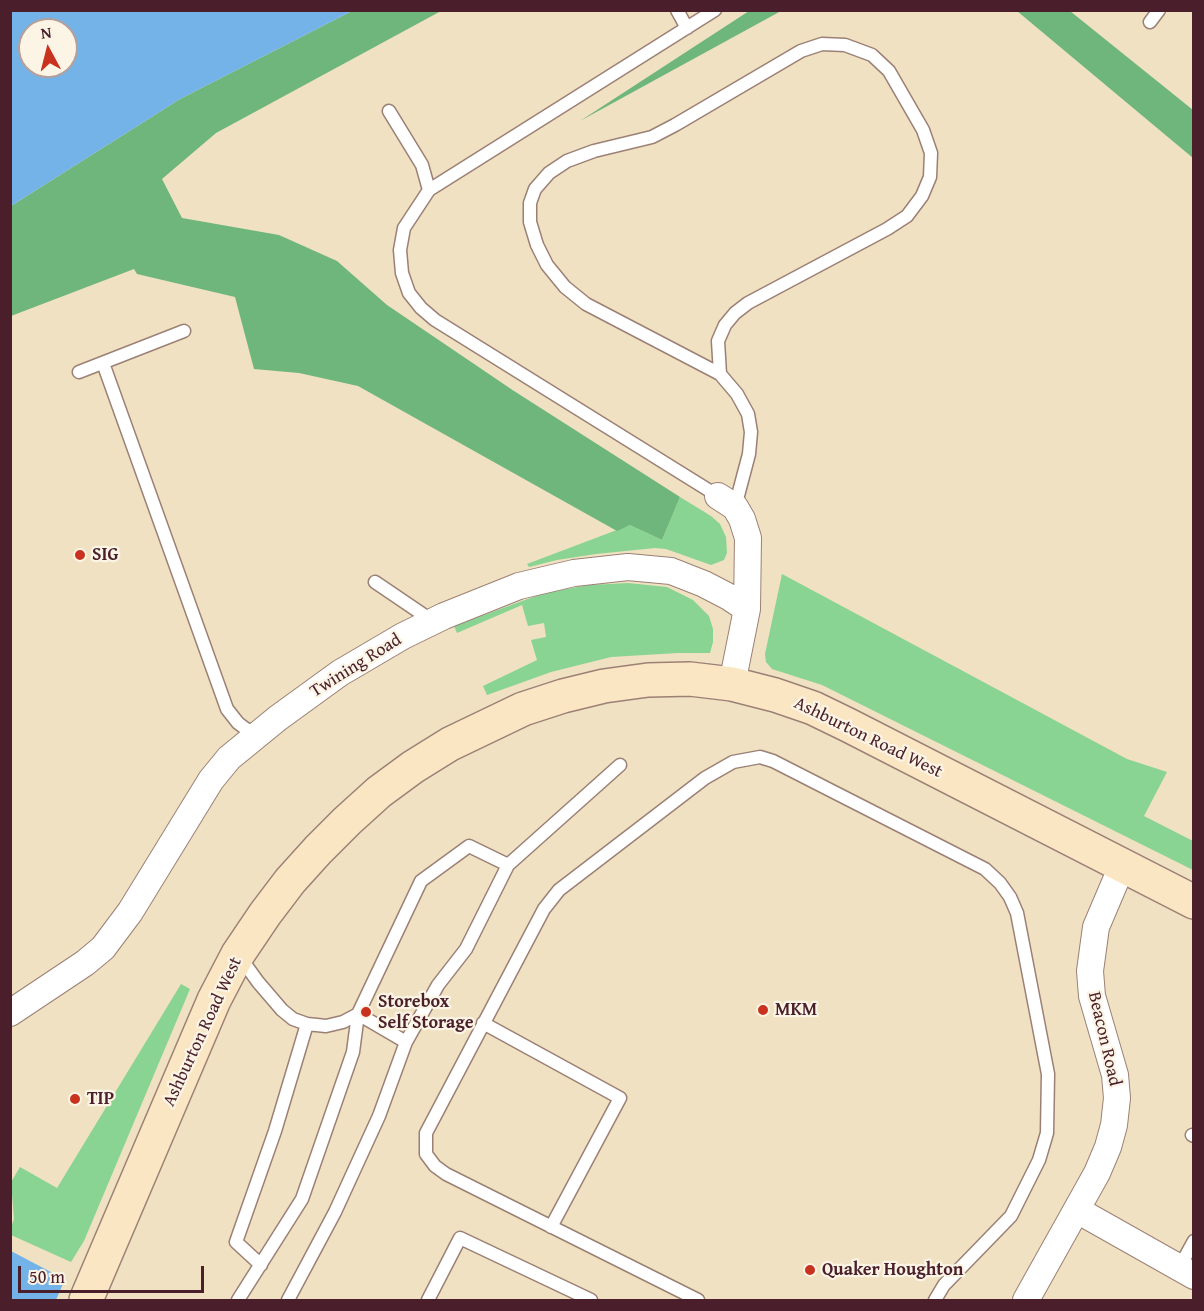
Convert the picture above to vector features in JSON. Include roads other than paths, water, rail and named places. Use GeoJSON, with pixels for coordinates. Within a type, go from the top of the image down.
{"type":"FeatureCollection","features":[{"type":"Feature","properties":{"kind":"main road","name":"Ashburton Road West"},"geometry":{"type":"LineString","coordinates":[[91,1287],[214,1000],[238,954],[290,880],[347,821],[412,767],[450,744],[523,709],[604,686],[648,680],[690,679],[732,684],[775,695],[813,708],[848,724],[1194,902]]}},
{"type":"Feature","properties":{"kind":"street"},"geometry":{"type":"LineString","coordinates":[[726,501],[742,519],[748,538],[747,609],[732,684]]}},
{"type":"Feature","properties":{"kind":"street","name":"Twining Road"},"geometry":{"type":"LineString","coordinates":[[10,1013],[75,970],[103,948],[130,912],[219,769],[259,734],[340,674],[404,636],[519,586],[574,573],[628,567],[660,569],[682,574],[729,597],[747,609]]}},
{"type":"Feature","properties":{"kind":"street","name":"Beacon Road"},"geometry":{"type":"LineString","coordinates":[[1026,1300],[1077,1210],[1104,1156],[1114,1125],[1117,1098],[1115,1075],[1092,996],[1090,971],[1096,927],[1122,866]]}},
{"type":"Feature","properties":{"kind":"street"},"geometry":{"type":"LineString","coordinates":[[1077,1210],[1186,1272]]}},
{"type":"Feature","properties":{"kind":"lane"},"geometry":{"type":"LineString","coordinates":[[676,10],[687,28]]}},
{"type":"Feature","properties":{"kind":"lane"},"geometry":{"type":"LineString","coordinates":[[715,10],[429,190],[416,206],[404,228],[400,250],[402,273],[409,293],[435,320],[726,501],[749,454],[751,432],[747,414],[737,394],[720,374],[586,304],[565,287],[547,265],[537,244],[530,222],[530,203],[535,189],[549,173],[567,161],[594,151],[652,137],[801,51],[822,44],[845,45],[872,55],[888,71],[923,130],[931,153],[930,177],[922,196],[907,216],[887,230],[748,303],[735,313],[725,325],[718,341],[720,374]]}},
{"type":"Feature","properties":{"kind":"lane"},"geometry":{"type":"LineString","coordinates":[[1150,22],[1159,10]]}},
{"type":"Feature","properties":{"kind":"lane"},"geometry":{"type":"LineString","coordinates":[[389,111],[422,165],[429,190]]}},
{"type":"Feature","properties":{"kind":"lane"},"geometry":{"type":"LineString","coordinates":[[79,372],[184,331]]}},
{"type":"Feature","properties":{"kind":"lane"},"geometry":{"type":"LineString","coordinates":[[103,363],[227,709],[238,723],[259,734]]}},
{"type":"Feature","properties":{"kind":"lane"},"geometry":{"type":"LineString","coordinates":[[375,582],[434,621]]}},
{"type":"Feature","properties":{"kind":"lane"},"geometry":{"type":"LineString","coordinates":[[698,1300],[446,1174],[435,1166],[426,1154],[426,1133],[544,909],[559,891],[705,778],[733,762],[760,757],[773,761],[984,869],[1000,883],[1010,897],[1021,927],[1048,1074],[1047,1133],[1039,1160],[1011,1216],[944,1285],[935,1300]]}},
{"type":"Feature","properties":{"kind":"lane"},"geometry":{"type":"LineString","coordinates":[[288,1300],[335,1212],[379,1116],[406,1042],[438,985],[466,949],[508,865],[620,765]]}},
{"type":"Feature","properties":{"kind":"lane"},"geometry":{"type":"LineString","coordinates":[[238,1300],[302,1199],[353,1052],[358,1014],[421,881],[469,846],[508,865]]}},
{"type":"Feature","properties":{"kind":"lane"},"geometry":{"type":"LineString","coordinates":[[238,954],[258,982],[282,1010],[293,1019],[307,1024],[326,1026],[343,1022],[358,1014]]}},
{"type":"Feature","properties":{"kind":"lane"},"geometry":{"type":"LineString","coordinates":[[358,1014],[406,1042]]}},
{"type":"Feature","properties":{"kind":"lane"},"geometry":{"type":"LineString","coordinates":[[483,1023],[620,1098],[551,1227]]}},
{"type":"Feature","properties":{"kind":"lane"},"geometry":{"type":"LineString","coordinates":[[261,1265],[236,1242],[275,1131],[307,1024]]}},
{"type":"Feature","properties":{"kind":"lane"},"geometry":{"type":"LineString","coordinates":[[428,1300],[460,1238],[591,1300]]}},
{"type":"Feature","properties":{"kind":"lane"},"geometry":{"type":"LineString","coordinates":[[1186,1272],[1194,1241]]}},
{"type":"Feature","properties":{"kind":"water"},"geometry":{"type":"Polygon","coordinates":[[[11,10],[352,10],[180,99],[11,206],[11,10]]]}},
{"type":"Feature","properties":{"kind":"water"},"geometry":{"type":"Polygon","coordinates":[[[11,1251],[104,1300],[11,1300],[11,1251]]]}},
{"type":"Feature","properties":{"kind":"place","name":"SIG"},"geometry":{"type":"Point","coordinates":[80,555]}},
{"type":"Feature","properties":{"kind":"place","name":"MKM"},"geometry":{"type":"Point","coordinates":[763,1010]}},
{"type":"Feature","properties":{"kind":"place","name":"Storebox Self Storage"},"geometry":{"type":"Point","coordinates":[366,1012]}},
{"type":"Feature","properties":{"kind":"place","name":"TIP"},"geometry":{"type":"Point","coordinates":[75,1099]}},
{"type":"Feature","properties":{"kind":"place","name":"Quaker Houghton"},"geometry":{"type":"Point","coordinates":[810,1270]}}]}
